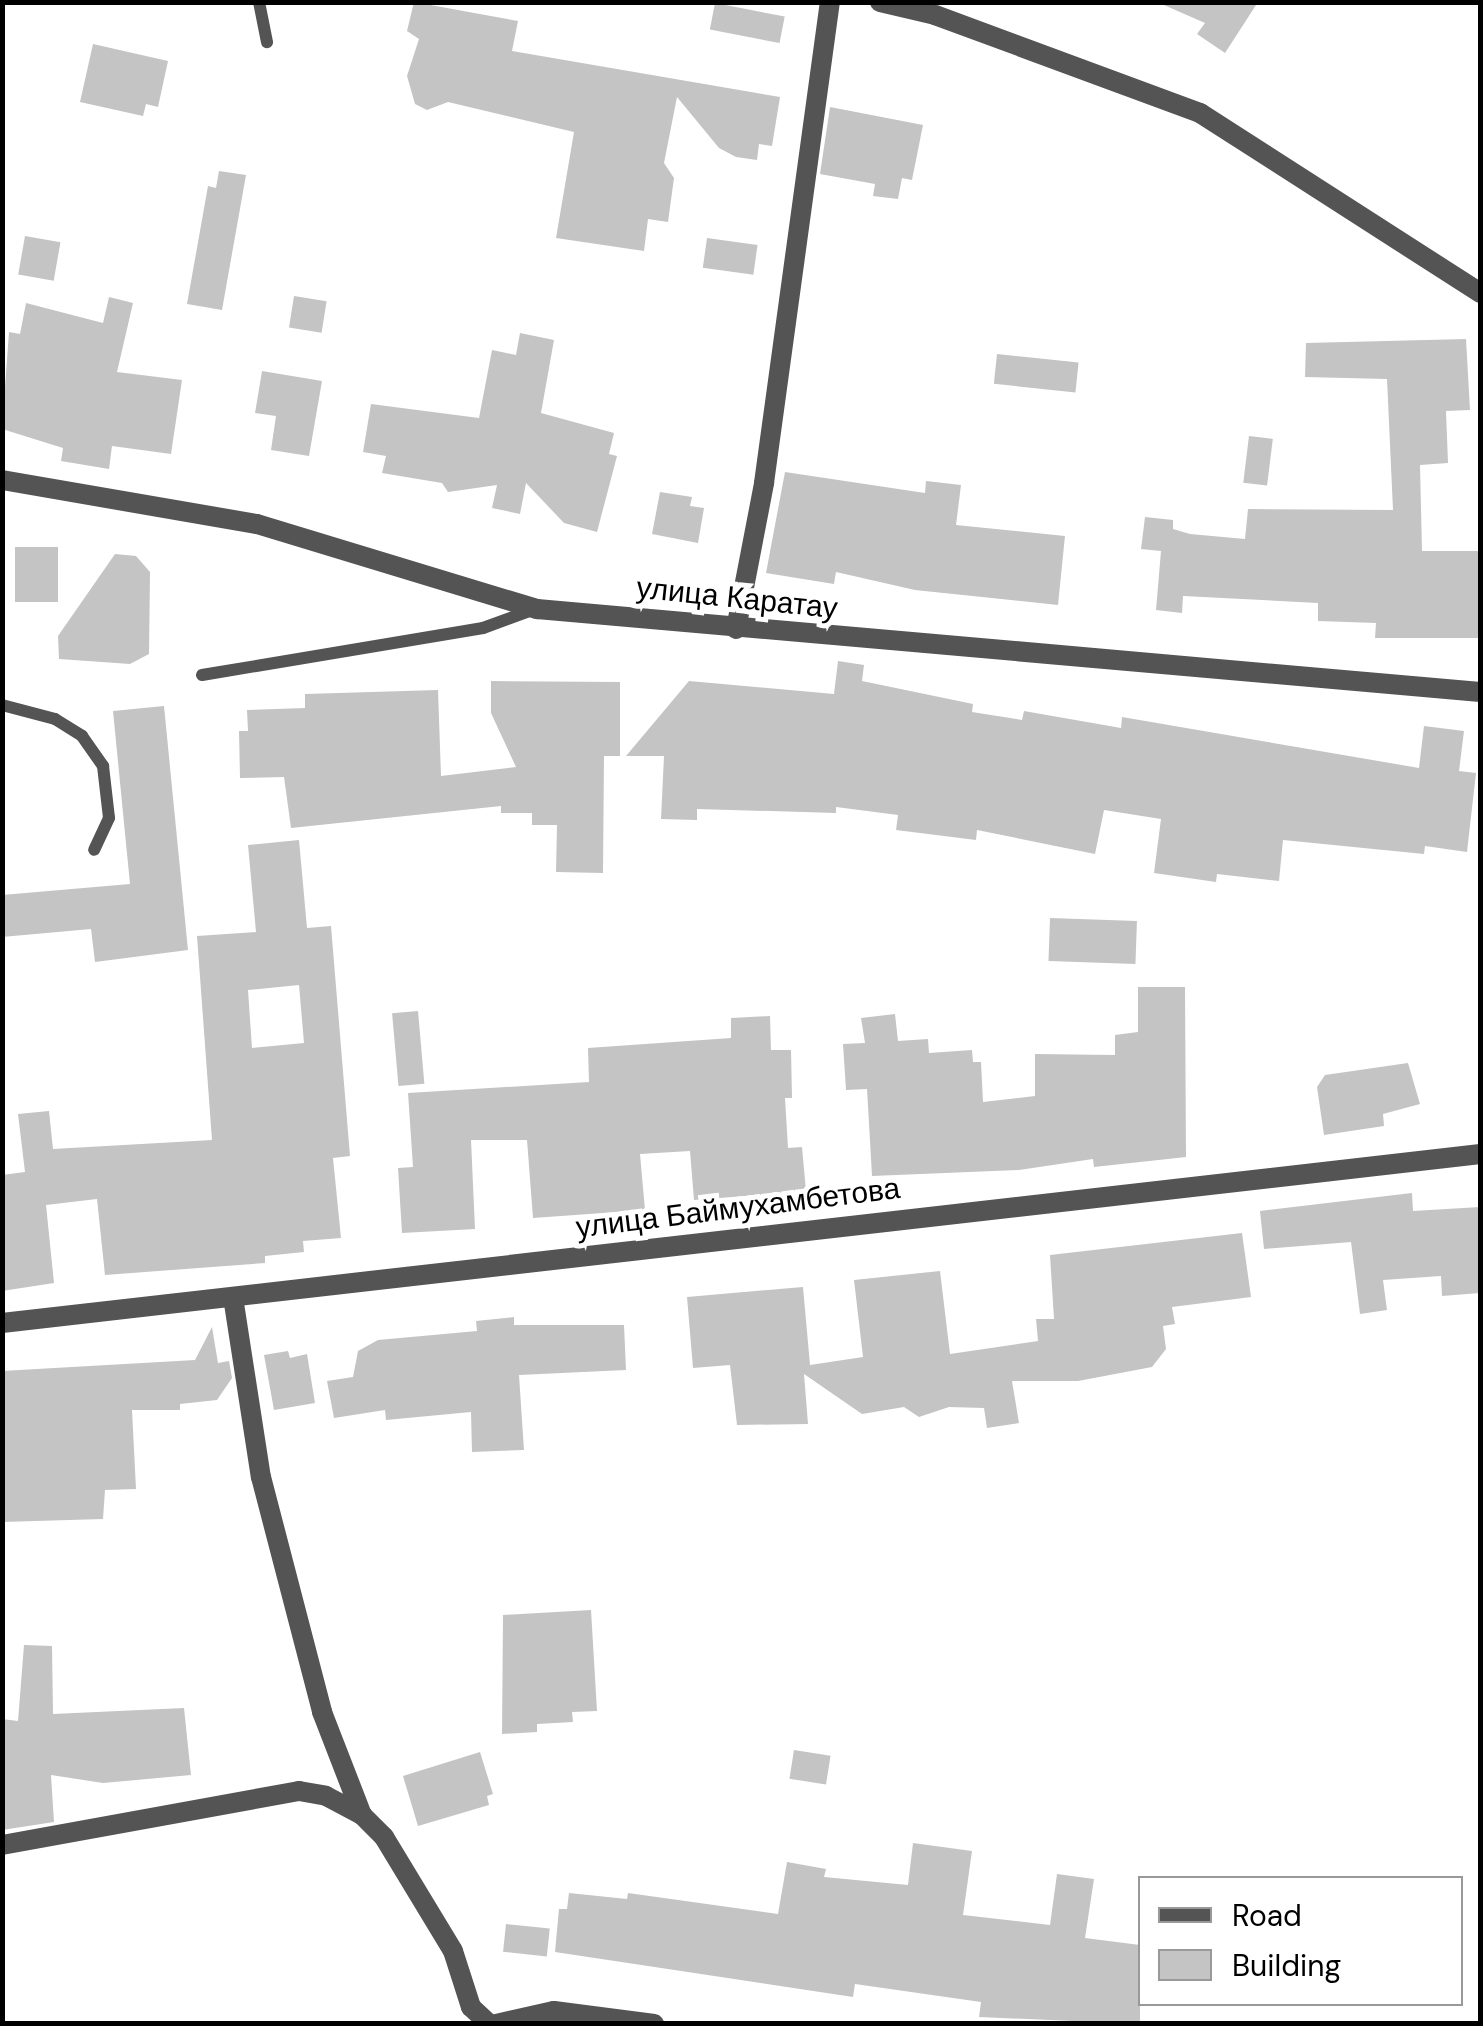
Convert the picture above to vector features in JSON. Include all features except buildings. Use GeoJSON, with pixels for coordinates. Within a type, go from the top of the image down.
{"type":"FeatureCollection","features":[{"type":"Feature","properties":{"kind":"street"},"geometry":{"type":"LineString","coordinates":[[736,630],[764,483],[830,2]]}},
{"type":"Feature","properties":{"kind":"street"},"geometry":{"type":"LineString","coordinates":[[880,2],[935,15],[1200,113],[1480,293]]}},
{"type":"Feature","properties":{"kind":"street","name":"улица Каратау"},"geometry":{"type":"LineString","coordinates":[[2,480],[257,524],[537,608],[736,630],[1480,692]]}},
{"type":"Feature","properties":{"kind":"street","name":"улица Баймухамбетова"},"geometry":{"type":"LineString","coordinates":[[2,1323],[1480,1154]]}},
{"type":"Feature","properties":{"kind":"street"},"geometry":{"type":"LineString","coordinates":[[233,1298],[261,1478],[322,1712],[362,1815]]}},
{"type":"Feature","properties":{"kind":"street"},"geometry":{"type":"LineString","coordinates":[[2,1845],[299,1791],[326,1796],[362,1815],[384,1837],[453,1952],[472,2008],[493,2024],[554,2012],[654,2024]]}},
{"type":"Feature","properties":{"kind":"lane"},"geometry":{"type":"LineString","coordinates":[[259,2],[267,42]]}},
{"type":"Feature","properties":{"kind":"lane"},"geometry":{"type":"LineString","coordinates":[[202,675],[484,628],[537,608]]}},
{"type":"Feature","properties":{"kind":"lane"},"geometry":{"type":"LineString","coordinates":[[2,705],[55,719],[82,736],[103,766],[109,818],[94,850]]}}]}
